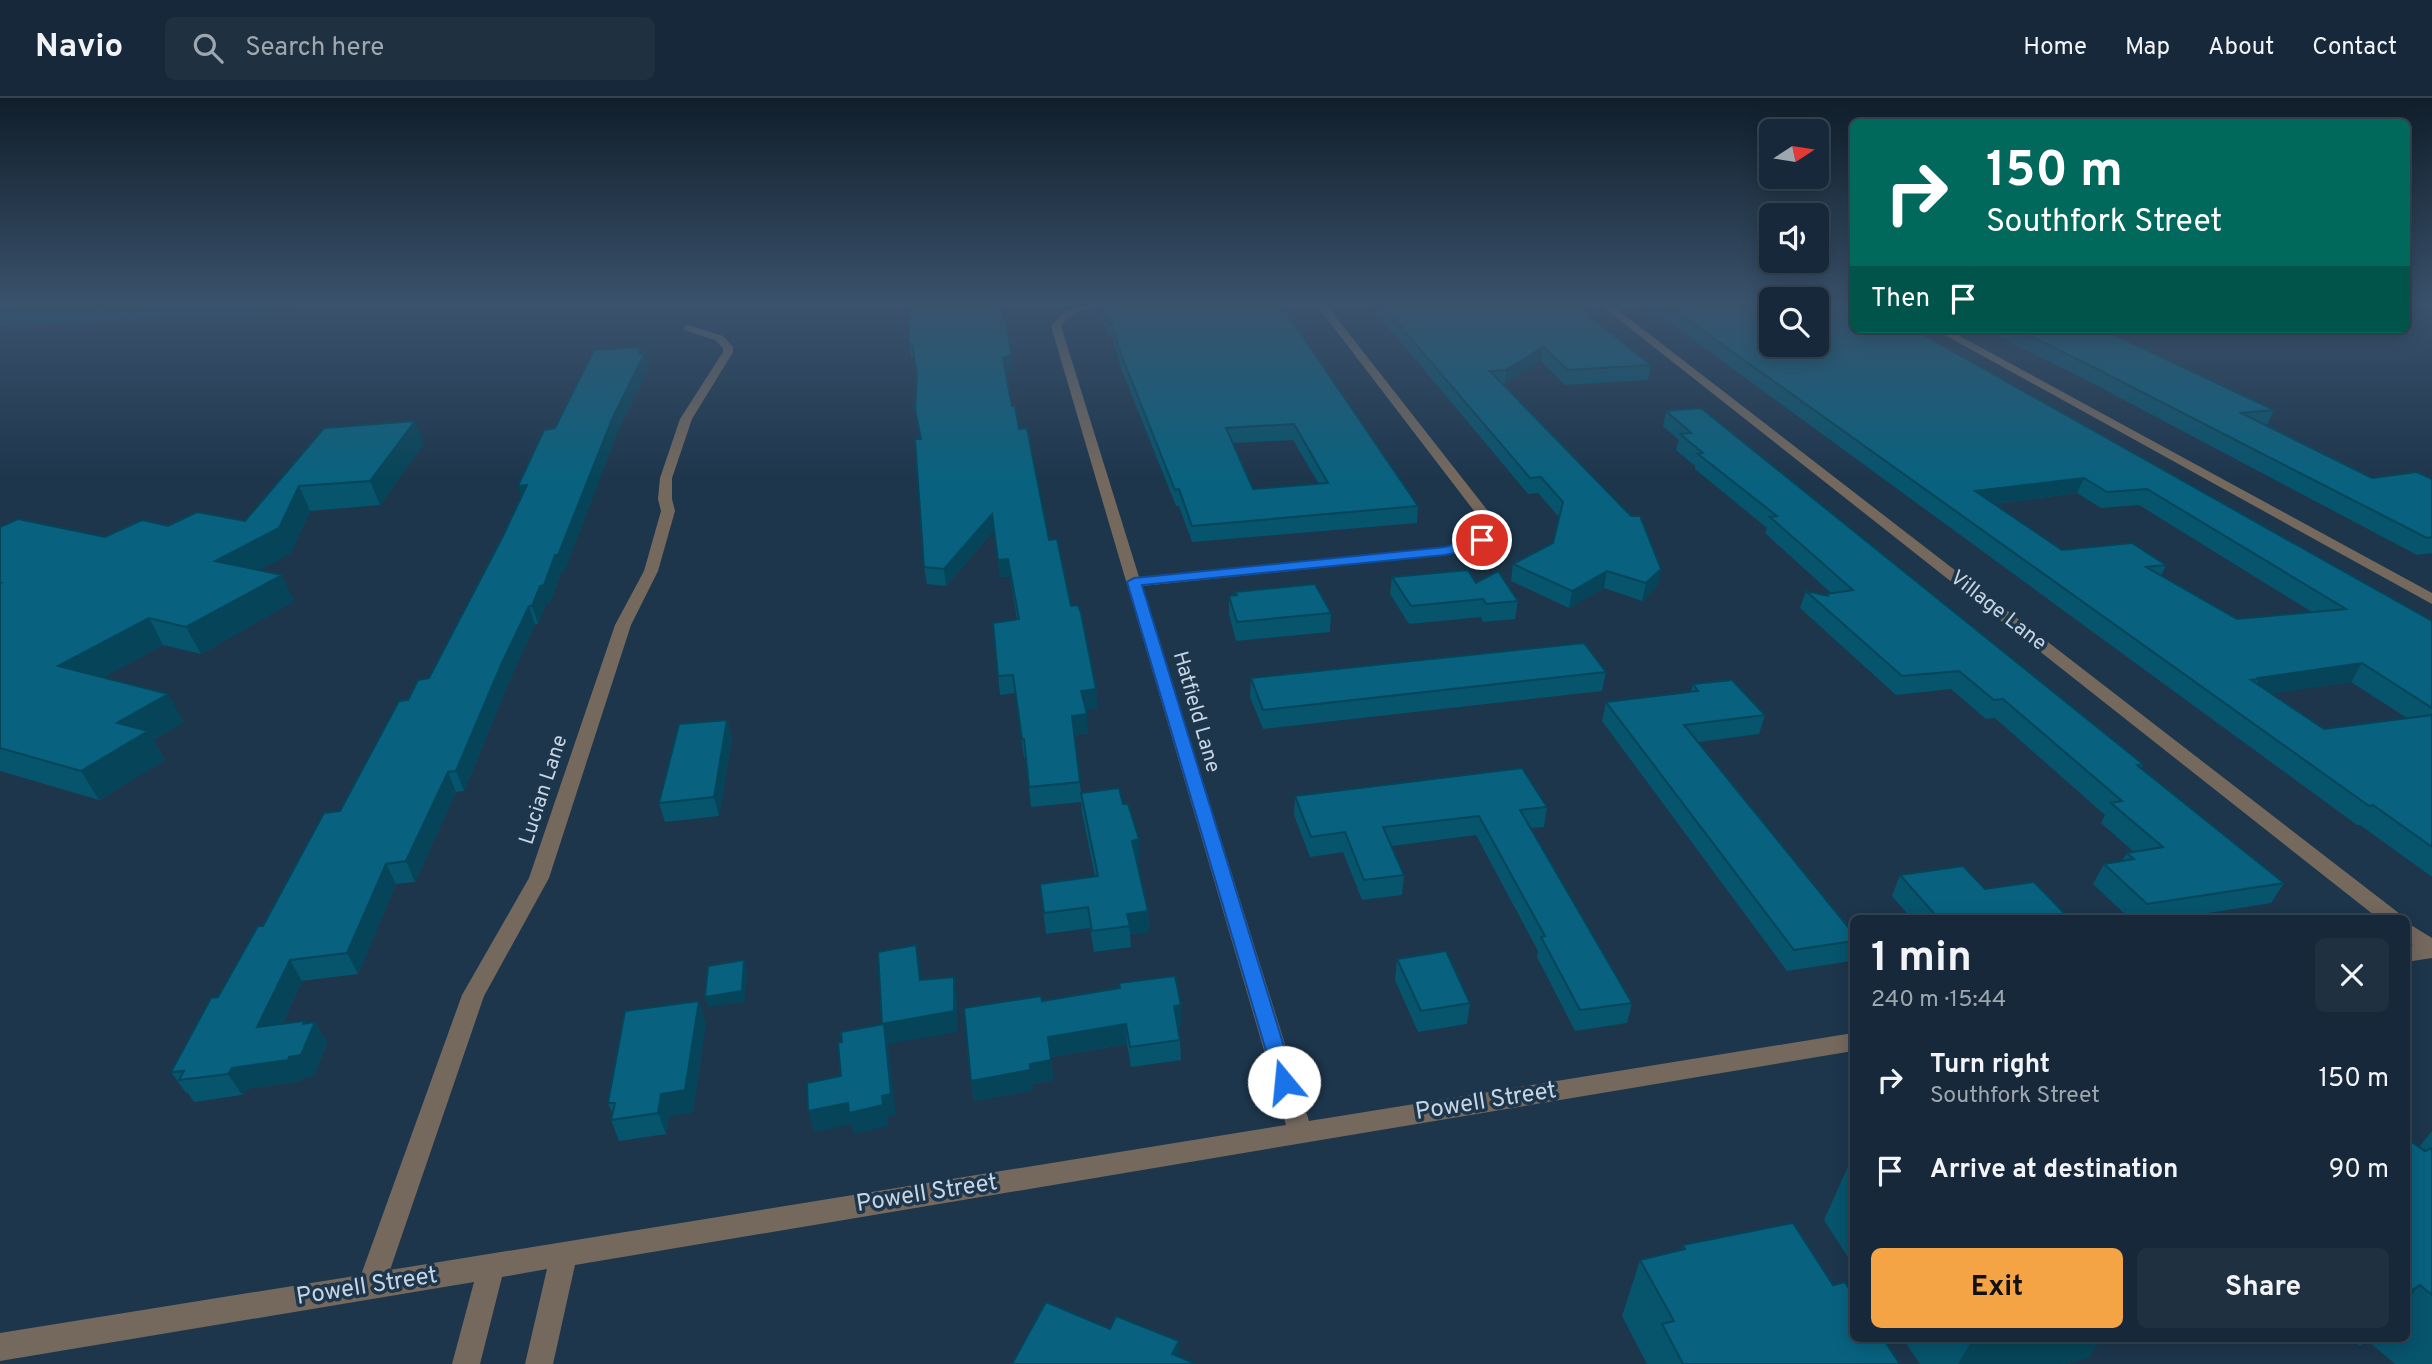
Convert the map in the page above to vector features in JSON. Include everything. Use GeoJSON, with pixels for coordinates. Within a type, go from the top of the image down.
{"type":"FeatureCollection","features":[{"type":"Feature","properties":{"kind":"street","name":"Lucian Lane"},"geometry":{"type":"LineString","coordinates":[[370,1287],[472,995],[529,900],[539,878],[622,625],[651,571],[668,511],[665,499],[666,478],[686,419],[722,362]]}},
{"type":"Feature","properties":{"kind":"street","name":"Hatfield Lane"},"geometry":{"type":"LineString","coordinates":[[1067,362],[1300,1132]]}},
{"type":"Feature","properties":{"kind":"street"},"geometry":{"type":"LineString","coordinates":[[1134,582],[1445,551],[1466,547],[1482,540],[1488,530],[1488,520],[1365,362]]}},
{"type":"Feature","properties":{"kind":"street","name":"Village Lane"},"geometry":{"type":"LineString","coordinates":[[1679,362],[2388,915]]}},
{"type":"Feature","properties":{"kind":"street"},"geometry":{"type":"LineString","coordinates":[[1999,362],[2432,599]]}},
{"type":"Feature","properties":{"kind":"street"},"geometry":{"type":"LineString","coordinates":[[2410,932],[2432,950]]}},
{"type":"Feature","properties":{"kind":"street"},"geometry":{"type":"LineString","coordinates":[[2410,953],[2432,950]]}},
{"type":"Feature","properties":{"kind":"street","name":"Powell Street"},"geometry":{"type":"LineString","coordinates":[[0,1347],[1850,1042]]}},
{"type":"Feature","properties":{"kind":"street"},"geometry":{"type":"LineString","coordinates":[[539,1364],[564,1254]]}},
{"type":"Feature","properties":{"kind":"street"},"geometry":{"type":"LineString","coordinates":[[466,1364],[491,1267]]}},
{"type":"Feature","properties":{"kind":"building"},"geometry":{"type":"Polygon","coordinates":[[[588,362],[640,362],[613,417],[544,585],[540,586],[532,606],[529,606],[501,665],[456,771],[448,772],[406,861],[386,864],[347,953],[290,960],[257,1027],[315,1022],[301,1055],[289,1057],[288,1060],[232,1068],[228,1074],[179,1080],[184,1071],[171,1072],[211,998],[218,997],[258,926],[263,926],[324,813],[340,811],[399,701],[408,700],[418,680],[429,678],[527,485],[518,486],[544,430],[555,428],[588,362]]]}},
{"type":"Feature","properties":{"kind":"building"},"geometry":{"type":"Polygon","coordinates":[[[915,362],[1004,362],[1019,429],[1027,428],[1049,540],[1057,539],[1071,606],[1078,605],[1081,613],[1096,689],[1081,691],[1087,714],[1072,716],[1080,782],[1029,787],[1013,675],[998,676],[993,623],[1019,619],[1008,559],[998,560],[992,514],[944,569],[924,567],[915,439],[921,439],[915,409],[915,362]]]}},
{"type":"Feature","properties":{"kind":"building"},"geometry":{"type":"Polygon","coordinates":[[[1124,362],[1320,362],[1418,506],[1192,526],[1179,489],[1175,490],[1124,362]],[[1294,424],[1226,428],[1253,489],[1328,483],[1294,424]]]}},
{"type":"Feature","properties":{"kind":"building"},"geometry":{"type":"Polygon","coordinates":[[[1431,362],[1519,362],[1506,370],[1490,371],[1631,516],[1640,516],[1661,569],[1646,583],[1607,571],[1572,591],[1513,564],[1553,543],[1563,502],[1541,477],[1530,478],[1431,362]]]}},
{"type":"Feature","properties":{"kind":"building"},"geometry":{"type":"Polygon","coordinates":[[[1559,362],[1647,362],[1651,365],[1568,370],[1559,362]]]}},
{"type":"Feature","properties":{"kind":"building"},"geometry":{"type":"Polygon","coordinates":[[[1747,362],[1972,362],[2432,621],[2432,708],[2362,663],[2251,680],[2324,729],[2432,715],[2432,847],[2373,805],[2369,806],[1747,362]],[[2084,478],[1975,491],[2062,550],[2132,543],[2166,565],[2146,567],[2237,619],[2346,609],[2147,489],[2107,492],[2084,478]]]}},
{"type":"Feature","properties":{"kind":"building"},"geometry":{"type":"Polygon","coordinates":[[[2083,362],[2172,362],[2274,410],[2241,413],[2372,478],[2417,472],[2432,479],[2432,537],[2427,538],[2083,362]]]}},
{"type":"Feature","properties":{"kind":"building"},"geometry":{"type":"Polygon","coordinates":[[[1701,408],[2143,764],[2137,765],[2284,883],[2147,904],[2104,864],[2134,859],[2127,853],[2163,847],[2111,803],[2122,801],[2003,699],[1994,700],[1959,671],[1902,676],[1806,591],[1829,596],[1826,594],[1853,590],[1770,517],[1777,516],[1698,454],[1703,453],[1680,434],[1691,433],[1666,411],[1701,408]]]}},
{"type":"Feature","properties":{"kind":"building"},"geometry":{"type":"Polygon","coordinates":[[[415,421],[370,481],[299,486],[279,528],[215,561],[282,575],[186,627],[149,618],[58,666],[168,694],[117,723],[148,731],[81,771],[0,748],[0,527],[18,519],[105,537],[142,520],[168,526],[197,512],[245,521],[324,428],[415,421]]]}},
{"type":"Feature","properties":{"kind":"building"},"geometry":{"type":"Polygon","coordinates":[[[1468,570],[1476,583],[1498,571],[1518,601],[1486,604],[1483,599],[1411,606],[1392,577],[1468,570]]]}},
{"type":"Feature","properties":{"kind":"building"},"geometry":{"type":"Polygon","coordinates":[[[1315,584],[1331,613],[1237,622],[1229,596],[1237,595],[1235,592],[1315,584]]]}},
{"type":"Feature","properties":{"kind":"building"},"geometry":{"type":"Polygon","coordinates":[[[1584,643],[1606,672],[1263,710],[1251,678],[1584,643]]]}},
{"type":"Feature","properties":{"kind":"building"},"geometry":{"type":"Polygon","coordinates":[[[1732,680],[1765,715],[1684,725],[1850,929],[1850,941],[1794,950],[1606,702],[1698,691],[1693,684],[1732,680]]]}},
{"type":"Feature","properties":{"kind":"building"},"geometry":{"type":"Polygon","coordinates":[[[727,720],[714,797],[659,803],[679,724],[727,720]]]}},
{"type":"Feature","properties":{"kind":"building"},"geometry":{"type":"Polygon","coordinates":[[[1522,768],[1547,807],[1520,810],[1632,1003],[1580,1010],[1541,937],[1545,936],[1479,816],[1383,827],[1404,875],[1364,880],[1345,832],[1311,837],[1295,796],[1522,768]]]}},
{"type":"Feature","properties":{"kind":"building"},"geometry":{"type":"Polygon","coordinates":[[[1119,788],[1123,804],[1128,804],[1139,839],[1132,841],[1148,911],[1127,914],[1130,926],[1092,931],[1088,907],[1044,913],[1040,884],[1098,876],[1081,793],[1119,788]]]}},
{"type":"Feature","properties":{"kind":"building"},"geometry":{"type":"Polygon","coordinates":[[[1963,866],[1985,889],[2034,882],[2066,915],[1935,915],[1900,875],[1963,866]]]}},
{"type":"Feature","properties":{"kind":"building"},"geometry":{"type":"Polygon","coordinates":[[[916,945],[920,980],[954,977],[954,1011],[882,1024],[878,952],[916,945]]]}},
{"type":"Feature","properties":{"kind":"building"},"geometry":{"type":"Polygon","coordinates":[[[1446,951],[1470,1003],[1421,1011],[1397,959],[1446,951]]]}},
{"type":"Feature","properties":{"kind":"building"},"geometry":{"type":"Polygon","coordinates":[[[744,960],[742,991],[705,997],[708,966],[744,960]]]}},
{"type":"Feature","properties":{"kind":"building"},"geometry":{"type":"Polygon","coordinates":[[[1175,976],[1181,1005],[1174,1006],[1180,1040],[1130,1047],[1126,1024],[1048,1037],[1051,1060],[1030,1064],[1030,1070],[971,1081],[964,1008],[1041,996],[1042,1001],[1120,988],[1119,983],[1175,976]]]}},
{"type":"Feature","properties":{"kind":"building"},"geometry":{"type":"Polygon","coordinates":[[[699,1001],[685,1090],[661,1094],[658,1113],[611,1120],[615,1103],[608,1103],[625,1011],[699,1001]]]}},
{"type":"Feature","properties":{"kind":"building"},"geometry":{"type":"Polygon","coordinates":[[[884,1024],[891,1094],[882,1096],[883,1105],[849,1113],[848,1103],[808,1111],[807,1083],[841,1076],[838,1043],[842,1042],[841,1032],[884,1024]]]}},
{"type":"Feature","properties":{"kind":"building"},"geometry":{"type":"Polygon","coordinates":[[[2410,1141],[2425,1151],[2432,1148],[2432,1295],[2420,1285],[2412,1290],[2410,1141]]]}},
{"type":"Feature","properties":{"kind":"building"},"geometry":{"type":"Polygon","coordinates":[[[1793,1223],[1833,1285],[1845,1282],[1850,1290],[1850,1342],[1885,1342],[1900,1364],[1683,1364],[1662,1324],[1674,1321],[1640,1260],[1685,1249],[1683,1245],[1793,1223]]]}},
{"type":"Feature","properties":{"kind":"building"},"geometry":{"type":"Polygon","coordinates":[[[1046,1302],[1110,1329],[1116,1316],[1179,1341],[1172,1354],[1196,1364],[1012,1364],[1046,1302]]]}},
{"type":"Feature","properties":{"kind":"route"},"geometry":{"type":"LineString","coordinates":[[1284,1082],[1134,582],[1445,551],[1466,547],[1482,540]]}}]}
